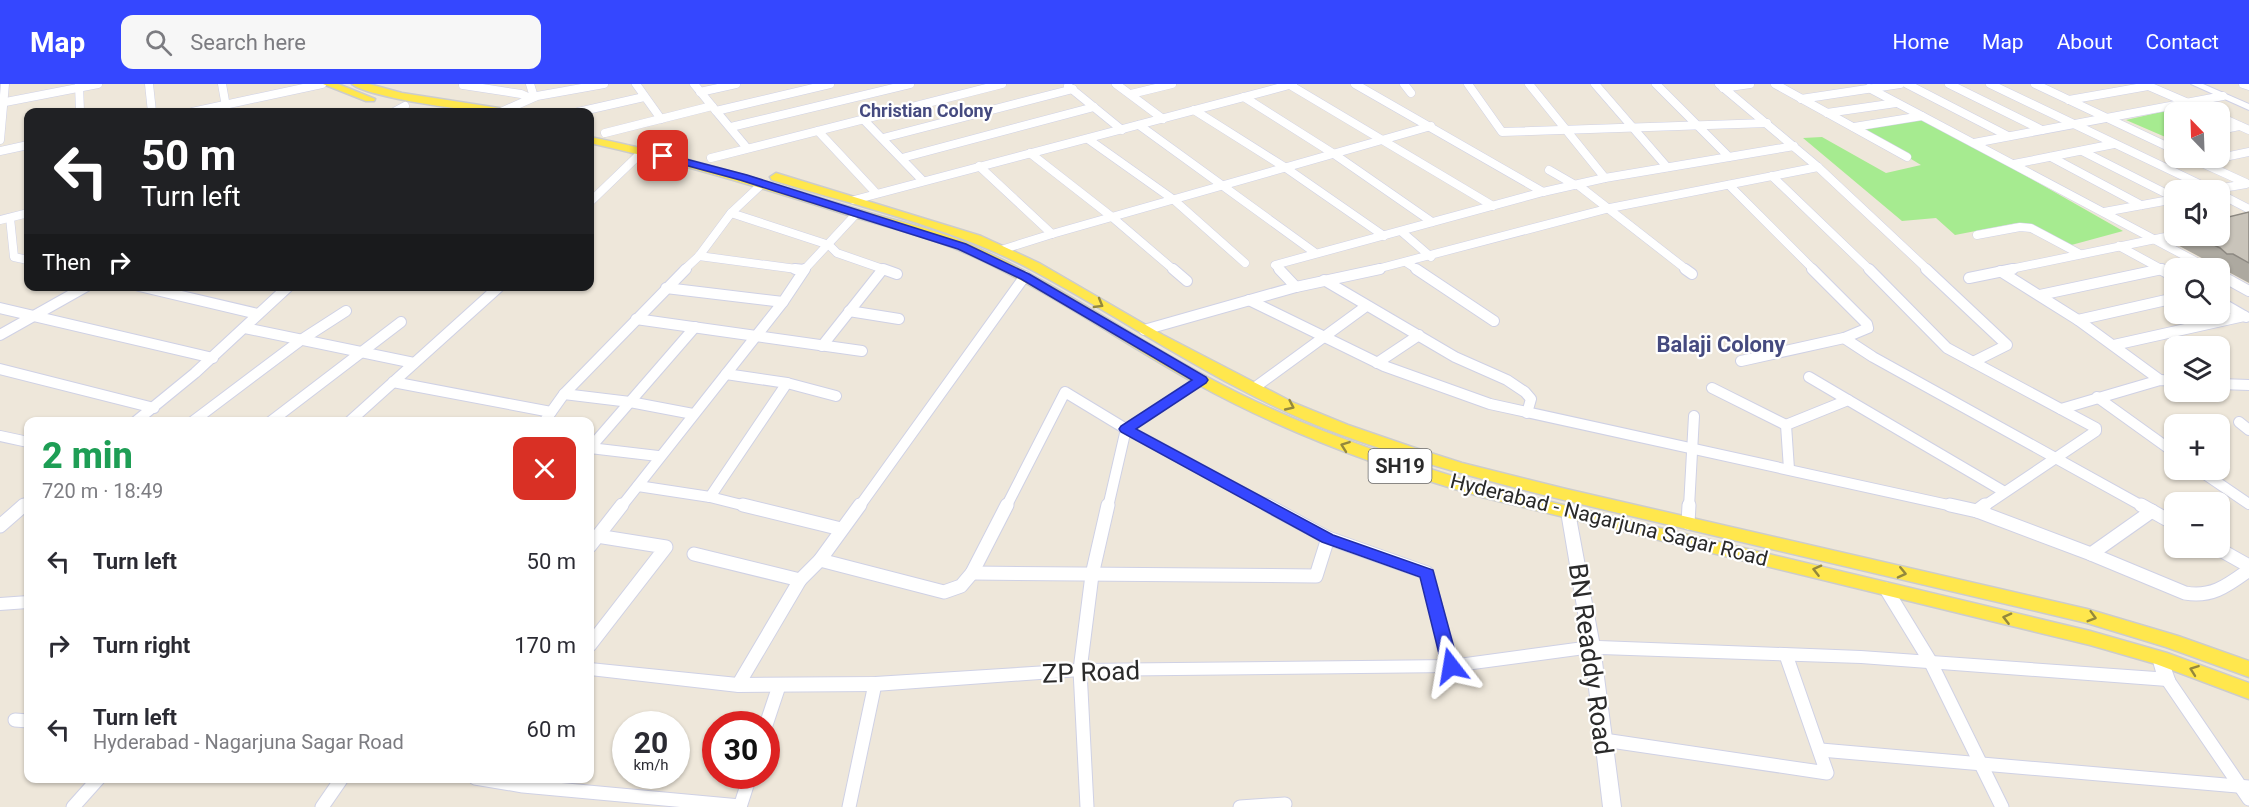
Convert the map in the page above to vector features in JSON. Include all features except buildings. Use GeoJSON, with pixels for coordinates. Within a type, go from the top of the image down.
{"type":"FeatureCollection","features":[{"type":"Feature","properties":{"kind":"main road"},"geometry":{"type":"LineString","coordinates":[[328,84],[360,97],[420,108]]}},
{"type":"Feature","properties":{"kind":"main road"},"geometry":{"type":"LineString","coordinates":[[357,84],[401,96],[477,108]]}},
{"type":"Feature","properties":{"kind":"main road","name":"Hyderabad - Nagarjuna Sagar Road"},"geometry":{"type":"LineString","coordinates":[[597,131],[658,143],[711,158],[962,246],[1025,276],[1201,380],[1275,418],[1395,465],[1486,492],[1568,512],[1756,547],[2087,616],[2171,641],[2249,669]]}},
{"type":"Feature","properties":{"kind":"main road","name":"Hyderabad - Nagarjuna Sagar Road"},"geometry":{"type":"LineString","coordinates":[[594,141],[643,151],[855,207],[937,225],[1001,250],[1034,266],[1144,330],[1254,388],[1342,429],[1458,468],[1688,523],[1886,589],[2091,638],[2160,658],[2249,691]]}},
{"type":"Feature","properties":{"kind":"street"},"geometry":{"type":"LineString","coordinates":[[0,140],[1,103],[5,84]]}},
{"type":"Feature","properties":{"kind":"street"},"geometry":{"type":"LineString","coordinates":[[1,103],[98,84]]}},
{"type":"Feature","properties":{"kind":"street"},"geometry":{"type":"LineString","coordinates":[[149,84],[152,108]]}},
{"type":"Feature","properties":{"kind":"street"},"geometry":{"type":"LineString","coordinates":[[222,84],[225,100]]}},
{"type":"Feature","properties":{"kind":"street"},"geometry":{"type":"LineString","coordinates":[[223,108],[322,84]]}},
{"type":"Feature","properties":{"kind":"street"},"geometry":{"type":"LineString","coordinates":[[530,84],[532,98]]}},
{"type":"Feature","properties":{"kind":"street"},"geometry":{"type":"LineString","coordinates":[[511,108],[532,98],[604,84]]}},
{"type":"Feature","properties":{"kind":"street"},"geometry":{"type":"LineString","coordinates":[[636,84],[661,119]]}},
{"type":"Feature","properties":{"kind":"street"},"geometry":{"type":"LineString","coordinates":[[694,84],[747,148]]}},
{"type":"Feature","properties":{"kind":"street"},"geometry":{"type":"LineString","coordinates":[[700,92],[736,84]]}},
{"type":"Feature","properties":{"kind":"street"},"geometry":{"type":"LineString","coordinates":[[597,131],[830,84]]}},
{"type":"Feature","properties":{"kind":"street"},"geometry":{"type":"LineString","coordinates":[[731,127],[910,84]]}},
{"type":"Feature","properties":{"kind":"street"},"geometry":{"type":"LineString","coordinates":[[1065,84],[1122,130]]}},
{"type":"Feature","properties":{"kind":"street"},"geometry":{"type":"LineString","coordinates":[[1116,84],[1163,119]]}},
{"type":"Feature","properties":{"kind":"street"},"geometry":{"type":"LineString","coordinates":[[1131,94],[1172,84]]}},
{"type":"Feature","properties":{"kind":"street"},"geometry":{"type":"LineString","coordinates":[[1355,84],[1544,192]]}},
{"type":"Feature","properties":{"kind":"street"},"geometry":{"type":"LineString","coordinates":[[1404,84],[1411,93]]}},
{"type":"Feature","properties":{"kind":"street"},"geometry":{"type":"LineString","coordinates":[[1468,84],[1502,132],[1767,123]]}},
{"type":"Feature","properties":{"kind":"street"},"geometry":{"type":"LineString","coordinates":[[1529,84],[1605,178]]}},
{"type":"Feature","properties":{"kind":"street"},"geometry":{"type":"LineString","coordinates":[[1595,84],[1667,167]]}},
{"type":"Feature","properties":{"kind":"street"},"geometry":{"type":"LineString","coordinates":[[1656,84],[1729,157]]}},
{"type":"Feature","properties":{"kind":"street"},"geometry":{"type":"LineString","coordinates":[[1721,86],[1750,84]]}},
{"type":"Feature","properties":{"kind":"street"},"geometry":{"type":"LineString","coordinates":[[1775,84],[1907,157]]}},
{"type":"Feature","properties":{"kind":"street"},"geometry":{"type":"LineString","coordinates":[[1861,84],[2190,258]]}},
{"type":"Feature","properties":{"kind":"street"},"geometry":{"type":"LineString","coordinates":[[1801,99],[1900,84]]}},
{"type":"Feature","properties":{"kind":"street"},"geometry":{"type":"LineString","coordinates":[[1907,84],[2008,136]]}},
{"type":"Feature","properties":{"kind":"street"},"geometry":{"type":"LineString","coordinates":[[1949,84],[2042,130]]}},
{"type":"Feature","properties":{"kind":"street"},"geometry":{"type":"LineString","coordinates":[[1990,84],[2191,180]]}},
{"type":"Feature","properties":{"kind":"street"},"geometry":{"type":"LineString","coordinates":[[2036,84],[2164,144]]}},
{"type":"Feature","properties":{"kind":"street"},"geometry":{"type":"LineString","coordinates":[[2195,84],[2249,107]]}},
{"type":"Feature","properties":{"kind":"street"},"geometry":{"type":"LineString","coordinates":[[2243,84],[2249,87]]}},
{"type":"Feature","properties":{"kind":"street"},"geometry":{"type":"LineString","coordinates":[[463,85],[521,94],[532,98]]}},
{"type":"Feature","properties":{"kind":"street"},"geometry":{"type":"LineString","coordinates":[[711,158],[995,85]]}},
{"type":"Feature","properties":{"kind":"street"},"geometry":{"type":"LineString","coordinates":[[594,540],[639,486],[658,456],[783,302],[804,270],[829,245],[855,207],[876,193],[1292,85],[1493,206]]}},
{"type":"Feature","properties":{"kind":"street"},"geometry":{"type":"LineString","coordinates":[[2069,100],[2146,85],[2184,102]]}},
{"type":"Feature","properties":{"kind":"street"},"geometry":{"type":"LineString","coordinates":[[79,86],[80,108]]}},
{"type":"Feature","properties":{"kind":"street"},"geometry":{"type":"LineString","coordinates":[[1721,86],[1818,167],[2007,345],[1973,362]]}},
{"type":"Feature","properties":{"kind":"street"},"geometry":{"type":"LineString","coordinates":[[883,138],[1072,90]]}},
{"type":"Feature","properties":{"kind":"street"},"geometry":{"type":"LineString","coordinates":[[2191,102],[2223,96]]}},
{"type":"Feature","properties":{"kind":"street"},"geometry":{"type":"LineString","coordinates":[[594,108],[645,97]]}},
{"type":"Feature","properties":{"kind":"street"},"geometry":{"type":"LineString","coordinates":[[1244,97],[1335,154],[1432,222]]}},
{"type":"Feature","properties":{"kind":"street"},"geometry":{"type":"LineString","coordinates":[[1827,113],[1896,103]]}},
{"type":"Feature","properties":{"kind":"street"},"geometry":{"type":"LineString","coordinates":[[401,108],[405,106]]}},
{"type":"Feature","properties":{"kind":"street"},"geometry":{"type":"LineString","coordinates":[[902,158],[1094,107]]}},
{"type":"Feature","properties":{"kind":"street"},"geometry":{"type":"LineString","coordinates":[[1974,143],[2164,107]]}},
{"type":"Feature","properties":{"kind":"street"},"geometry":{"type":"LineString","coordinates":[[1194,110],[1286,168],[1384,236]]}},
{"type":"Feature","properties":{"kind":"street"},"geometry":{"type":"LineString","coordinates":[[1854,128],[1922,116]]}},
{"type":"Feature","properties":{"kind":"street"},"geometry":{"type":"LineString","coordinates":[[863,119],[924,180]]}},
{"type":"Feature","properties":{"kind":"street"},"geometry":{"type":"LineString","coordinates":[[2230,122],[2249,130]]}},
{"type":"Feature","properties":{"kind":"street"},"geometry":{"type":"LineString","coordinates":[[1139,125],[1314,252]]}},
{"type":"Feature","properties":{"kind":"street"},"geometry":{"type":"LineString","coordinates":[[1001,250],[1431,126]]}},
{"type":"Feature","properties":{"kind":"street"},"geometry":{"type":"LineString","coordinates":[[2230,128],[2239,126]]}},
{"type":"Feature","properties":{"kind":"street"},"geometry":{"type":"LineString","coordinates":[[818,130],[876,193]]}},
{"type":"Feature","properties":{"kind":"street"},"geometry":{"type":"LineString","coordinates":[[1088,139],[1174,200],[1245,263]]}},
{"type":"Feature","properties":{"kind":"street"},"geometry":{"type":"LineString","coordinates":[[2014,164],[2114,144]]}},
{"type":"Feature","properties":{"kind":"street"},"geometry":{"type":"LineString","coordinates":[[0,151],[24,146]]}},
{"type":"Feature","properties":{"kind":"street"},"geometry":{"type":"LineString","coordinates":[[1296,287],[1275,265],[1314,252],[1402,232],[1544,192],[1605,178],[1794,146]]}},
{"type":"Feature","properties":{"kind":"street"},"geometry":{"type":"LineString","coordinates":[[594,198],[643,151]]}},
{"type":"Feature","properties":{"kind":"street"},"geometry":{"type":"LineString","coordinates":[[2082,151],[2164,193]]}},
{"type":"Feature","properties":{"kind":"street"},"geometry":{"type":"LineString","coordinates":[[2230,156],[2249,152]]}},
{"type":"Feature","properties":{"kind":"street"},"geometry":{"type":"LineString","coordinates":[[1030,153],[1112,217],[1187,281]]}},
{"type":"Feature","properties":{"kind":"street"},"geometry":{"type":"LineString","coordinates":[[2051,157],[2141,205]]}},
{"type":"Feature","properties":{"kind":"street"},"geometry":{"type":"LineString","coordinates":[[979,166],[1052,234]]}},
{"type":"Feature","properties":{"kind":"street"},"geometry":{"type":"LineString","coordinates":[[1144,330],[1296,287],[1431,257],[1610,208],[1818,167]]}},
{"type":"Feature","properties":{"kind":"street"},"geometry":{"type":"LineString","coordinates":[[2214,168],[2248,183]]}},
{"type":"Feature","properties":{"kind":"street"},"geometry":{"type":"LineString","coordinates":[[1549,170],[1610,208],[1692,274]]}},
{"type":"Feature","properties":{"kind":"street"},"geometry":{"type":"LineString","coordinates":[[1772,176],[1853,253],[1942,344],[2096,428],[2096,431],[2003,491],[1977,511]]}},
{"type":"Feature","properties":{"kind":"street"},"geometry":{"type":"LineString","coordinates":[[2230,186],[2248,183]]}},
{"type":"Feature","properties":{"kind":"street"},"geometry":{"type":"LineString","coordinates":[[548,417],[564,394],[699,256],[730,213],[762,184]]}},
{"type":"Feature","properties":{"kind":"street"},"geometry":{"type":"LineString","coordinates":[[1729,185],[1867,324],[1868,328],[1844,338],[1741,361]]}},
{"type":"Feature","properties":{"kind":"street"},"geometry":{"type":"LineString","coordinates":[[2230,199],[2249,209]]}},
{"type":"Feature","properties":{"kind":"street"},"geometry":{"type":"LineString","coordinates":[[2104,212],[2164,201]]}},
{"type":"Feature","properties":{"kind":"street"},"geometry":{"type":"LineString","coordinates":[[730,213],[829,245],[837,253],[897,274]]}},
{"type":"Feature","properties":{"kind":"street"},"geometry":{"type":"LineString","coordinates":[[24,214],[5,219],[14,257],[24,260]]}},
{"type":"Feature","properties":{"kind":"street"},"geometry":{"type":"LineString","coordinates":[[1977,236],[2020,227],[2031,228],[2080,254]]}},
{"type":"Feature","properties":{"kind":"street"},"geometry":{"type":"LineString","coordinates":[[1402,232],[1431,257]]}},
{"type":"Feature","properties":{"kind":"street"},"geometry":{"type":"LineString","coordinates":[[1969,278],[2164,237]]}},
{"type":"Feature","properties":{"kind":"street"},"geometry":{"type":"LineString","coordinates":[[2119,246],[2162,269]]}},
{"type":"Feature","properties":{"kind":"street"},"geometry":{"type":"LineString","coordinates":[[699,256],[804,270]]}},
{"type":"Feature","properties":{"kind":"street"},"geometry":{"type":"LineString","coordinates":[[1407,263],[1494,321]]}},
{"type":"Feature","properties":{"kind":"street"},"geometry":{"type":"LineString","coordinates":[[822,346],[883,269]]}},
{"type":"Feature","properties":{"kind":"street"},"geometry":{"type":"LineString","coordinates":[[2040,295],[2162,269]]}},
{"type":"Feature","properties":{"kind":"street"},"geometry":{"type":"LineString","coordinates":[[2000,271],[2114,345],[2160,380]]}},
{"type":"Feature","properties":{"kind":"street"},"geometry":{"type":"LineString","coordinates":[[738,685],[800,580],[820,560],[924,419],[1025,276]]}},
{"type":"Feature","properties":{"kind":"street"},"geometry":{"type":"LineString","coordinates":[[1324,280],[1365,307],[1524,391],[1531,399],[1527,413]]}},
{"type":"Feature","properties":{"kind":"street"},"geometry":{"type":"LineString","coordinates":[[2230,281],[2249,291]]}},
{"type":"Feature","properties":{"kind":"street"},"geometry":{"type":"LineString","coordinates":[[666,288],[783,302]]}},
{"type":"Feature","properties":{"kind":"street"},"geometry":{"type":"LineString","coordinates":[[0,335],[78,291]]}},
{"type":"Feature","properties":{"kind":"street"},"geometry":{"type":"LineString","coordinates":[[160,291],[258,314]]}},
{"type":"Feature","properties":{"kind":"street"},"geometry":{"type":"LineString","coordinates":[[142,417],[213,358],[283,291]]}},
{"type":"Feature","properties":{"kind":"street"},"geometry":{"type":"LineString","coordinates":[[354,417],[494,291]]}},
{"type":"Feature","properties":{"kind":"street"},"geometry":{"type":"LineString","coordinates":[[1249,300],[1323,339],[1457,396],[1977,511],[2200,597],[2210,595],[2249,568],[2230,556]]}},
{"type":"Feature","properties":{"kind":"street"},"geometry":{"type":"LineString","coordinates":[[2078,321],[2164,301]]}},
{"type":"Feature","properties":{"kind":"street"},"geometry":{"type":"LineString","coordinates":[[1254,388],[1365,307]]}},
{"type":"Feature","properties":{"kind":"street"},"geometry":{"type":"LineString","coordinates":[[0,308],[213,358]]}},
{"type":"Feature","properties":{"kind":"street"},"geometry":{"type":"LineString","coordinates":[[2230,308],[2246,317]]}},
{"type":"Feature","properties":{"kind":"street"},"geometry":{"type":"LineString","coordinates":[[849,310],[899,319]]}},
{"type":"Feature","properties":{"kind":"street"},"geometry":{"type":"LineString","coordinates":[[199,417],[301,340],[346,311]]}},
{"type":"Feature","properties":{"kind":"street"},"geometry":{"type":"LineString","coordinates":[[2114,345],[2246,317]]}},
{"type":"Feature","properties":{"kind":"street"},"geometry":{"type":"LineString","coordinates":[[636,319],[862,351]]}},
{"type":"Feature","properties":{"kind":"street"},"geometry":{"type":"LineString","coordinates":[[276,417],[401,322]]}},
{"type":"Feature","properties":{"kind":"street"},"geometry":{"type":"LineString","coordinates":[[594,443],[695,327]]}},
{"type":"Feature","properties":{"kind":"street"},"geometry":{"type":"LineString","coordinates":[[244,328],[414,363]]}},
{"type":"Feature","properties":{"kind":"street"},"geometry":{"type":"LineString","coordinates":[[1377,363],[1419,335]]}},
{"type":"Feature","properties":{"kind":"street"},"geometry":{"type":"LineString","coordinates":[[1844,338],[2055,459],[2164,518]]}},
{"type":"Feature","properties":{"kind":"street"},"geometry":{"type":"LineString","coordinates":[[0,369],[154,408]]}},
{"type":"Feature","properties":{"kind":"street"},"geometry":{"type":"LineString","coordinates":[[726,374],[787,383],[836,396]]}},
{"type":"Feature","properties":{"kind":"street"},"geometry":{"type":"LineString","coordinates":[[1809,377],[2003,491]]}},
{"type":"Feature","properties":{"kind":"street"},"geometry":{"type":"LineString","coordinates":[[1087,807],[1080,670],[1092,575],[1126,429],[1201,380]]}},
{"type":"Feature","properties":{"kind":"street"},"geometry":{"type":"LineString","coordinates":[[2061,409],[2097,397],[2164,380]]}},
{"type":"Feature","properties":{"kind":"street"},"geometry":{"type":"LineString","coordinates":[[393,382],[551,412]]}},
{"type":"Feature","properties":{"kind":"street"},"geometry":{"type":"LineString","coordinates":[[710,497],[787,383]]}},
{"type":"Feature","properties":{"kind":"street"},"geometry":{"type":"LineString","coordinates":[[2230,384],[2249,385]]}},
{"type":"Feature","properties":{"kind":"street"},"geometry":{"type":"LineString","coordinates":[[1712,388],[1786,425],[1848,400]]}},
{"type":"Feature","properties":{"kind":"street"},"geometry":{"type":"LineString","coordinates":[[820,560],[945,592],[961,586],[972,573],[1065,392],[1126,429],[1328,538],[1427,573],[1451,666]]}},
{"type":"Feature","properties":{"kind":"street"},"geometry":{"type":"LineString","coordinates":[[564,394],[630,402],[693,414]]}},
{"type":"Feature","properties":{"kind":"street"},"geometry":{"type":"LineString","coordinates":[[2097,397],[2164,445]]}},
{"type":"Feature","properties":{"kind":"street"},"geometry":{"type":"LineString","coordinates":[[1688,523],[1694,416]]}},
{"type":"Feature","properties":{"kind":"street"},"geometry":{"type":"LineString","coordinates":[[2239,422],[2249,430]]}},
{"type":"Feature","properties":{"kind":"street"},"geometry":{"type":"LineString","coordinates":[[1786,425],[1789,469]]}},
{"type":"Feature","properties":{"kind":"street"},"geometry":{"type":"LineString","coordinates":[[0,435],[24,441]]}},
{"type":"Feature","properties":{"kind":"street"},"geometry":{"type":"LineString","coordinates":[[594,448],[658,456]]}},
{"type":"Feature","properties":{"kind":"street"},"geometry":{"type":"LineString","coordinates":[[2214,480],[2249,504]]}},
{"type":"Feature","properties":{"kind":"street"},"geometry":{"type":"LineString","coordinates":[[639,486],[710,497],[841,529]]}},
{"type":"Feature","properties":{"kind":"street"},"geometry":{"type":"LineString","coordinates":[[3,521],[24,505]]}},
{"type":"Feature","properties":{"kind":"street"},"geometry":{"type":"LineString","coordinates":[[2091,554],[2152,511]]}},
{"type":"Feature","properties":{"kind":"street","name":"BN Readdy Road"},"geometry":{"type":"LineString","coordinates":[[1568,512],[1592,647],[1612,807]]}},
{"type":"Feature","properties":{"kind":"street"},"geometry":{"type":"LineString","coordinates":[[972,573],[1316,576],[1328,538]]}},
{"type":"Feature","properties":{"kind":"street"},"geometry":{"type":"LineString","coordinates":[[594,541],[666,547],[594,640]]}},
{"type":"Feature","properties":{"kind":"street"},"geometry":{"type":"LineString","coordinates":[[694,554],[800,580]]}},
{"type":"Feature","properties":{"kind":"street"},"geometry":{"type":"LineString","coordinates":[[1886,589],[1930,660],[2002,807]]}},
{"type":"Feature","properties":{"kind":"street"},"geometry":{"type":"LineString","coordinates":[[0,604],[24,602]]}},
{"type":"Feature","properties":{"kind":"street","name":"ZP Road"},"geometry":{"type":"LineString","coordinates":[[594,669],[738,685],[874,684],[1080,670],[1451,666],[1592,647],[1930,660],[2167,678]]}},
{"type":"Feature","properties":{"kind":"street"},"geometry":{"type":"LineString","coordinates":[[1604,740],[1827,773],[1821,750],[1786,656]]}},
{"type":"Feature","properties":{"kind":"street"},"geometry":{"type":"LineString","coordinates":[[2160,658],[2167,678],[2245,787],[2249,799]]}},
{"type":"Feature","properties":{"kind":"street"},"geometry":{"type":"LineString","coordinates":[[849,807],[874,684]]}},
{"type":"Feature","properties":{"kind":"street"},"geometry":{"type":"LineString","coordinates":[[771,711],[779,686]]}},
{"type":"Feature","properties":{"kind":"street"},"geometry":{"type":"LineString","coordinates":[[1821,750],[2245,787]]}},
{"type":"Feature","properties":{"kind":"street"},"geometry":{"type":"LineString","coordinates":[[74,807],[95,783]]}},
{"type":"Feature","properties":{"kind":"street"},"geometry":{"type":"LineString","coordinates":[[321,807],[338,783]]}},
{"type":"Feature","properties":{"kind":"street"},"geometry":{"type":"LineString","coordinates":[[505,783],[740,807],[746,789]]}},
{"type":"Feature","properties":{"kind":"street"},"geometry":{"type":"LineString","coordinates":[[1240,807],[1285,804]]}},
{"type":"Feature","properties":{"kind":"green space"},"geometry":{"type":"Polygon","coordinates":[[[2164,111],[2164,136],[2126,120],[2164,111]]]}},
{"type":"Feature","properties":{"kind":"green space"},"geometry":{"type":"Polygon","coordinates":[[[1924,118],[2123,231],[2064,247],[2017,223],[1955,235],[1936,218],[1902,221],[1803,138],[1822,137],[1886,173],[1921,165],[1863,130],[1924,118]]]}},
{"type":"Feature","properties":{"kind":"district","name":"Christian Colony"},"geometry":{"type":"Point","coordinates":[926,110]}},
{"type":"Feature","properties":{"kind":"district","name":"Balaji Colony"},"geometry":{"type":"Point","coordinates":[1721,344]}},
{"type":"Feature","properties":{"kind":"route"},"geometry":{"type":"LineString","coordinates":[[663,156],[743,178],[962,246],[1025,276],[1201,380],[1126,429],[1328,538],[1427,573],[1451,666]]}}]}
